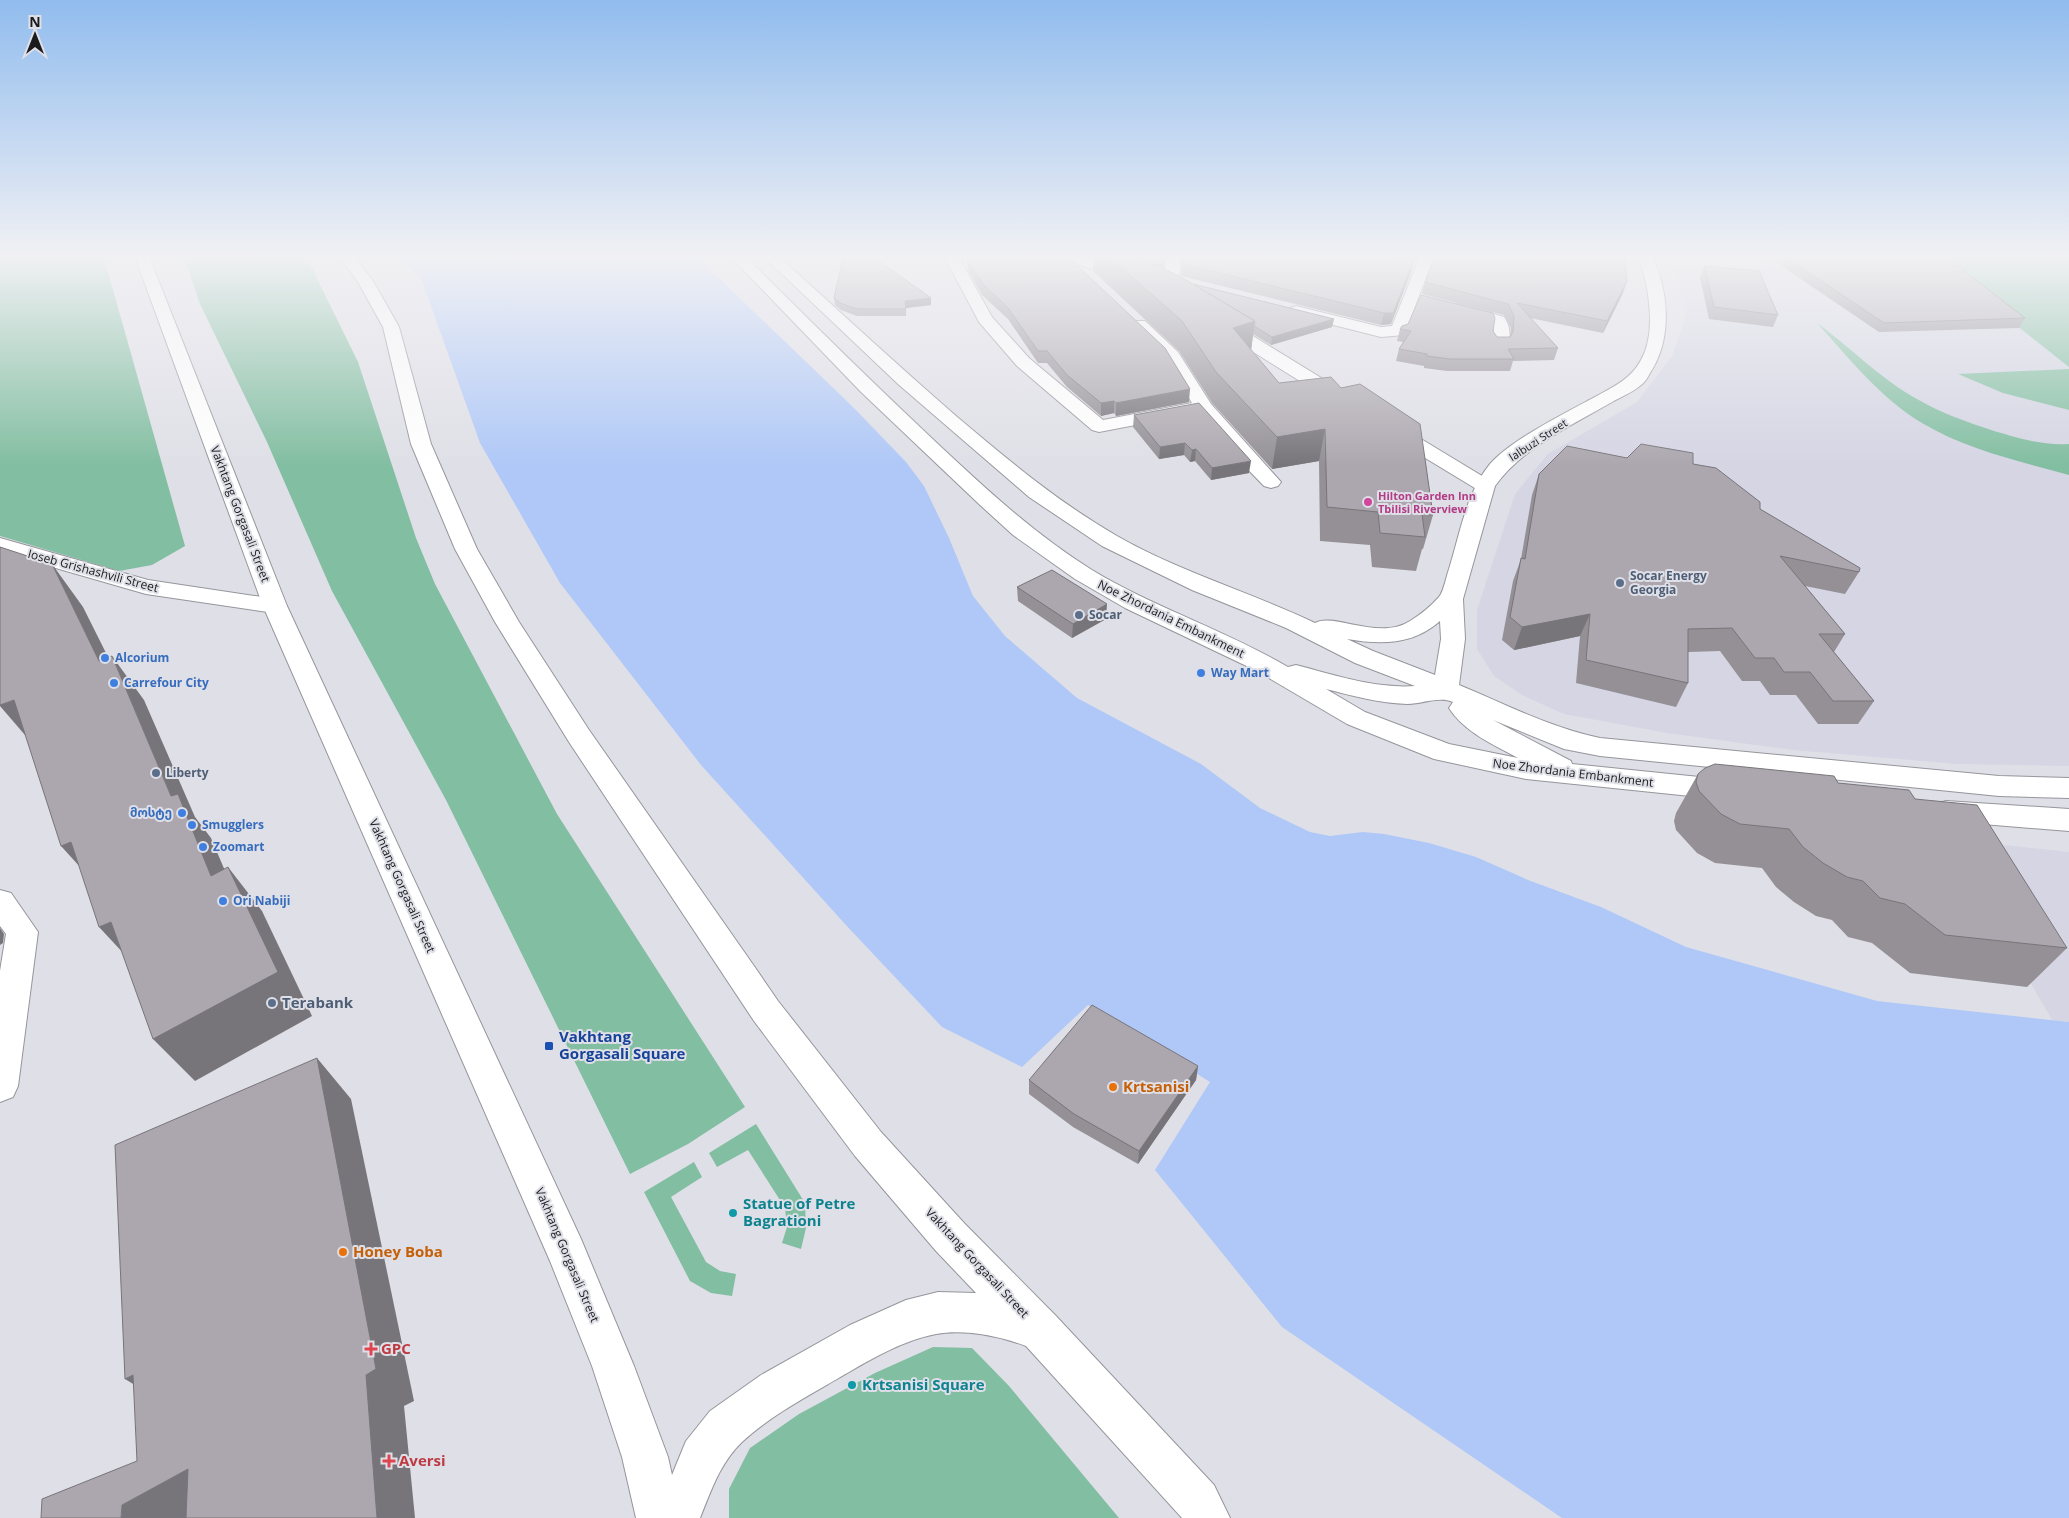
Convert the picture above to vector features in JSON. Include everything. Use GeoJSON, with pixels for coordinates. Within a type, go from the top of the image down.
{"type":"FeatureCollection","features":[{"type":"Feature","properties":{"kind":"main road","name":"Vakhtang Gorgasali Street"},"geometry":{"type":"LineString","coordinates":[[168,325],[275,606],[567,1253],[613,1366],[645,1457],[659,1518]]}},
{"type":"Feature","properties":{"kind":"main road","name":"Vakhtang Gorgasali Street"},"geometry":{"type":"LineString","coordinates":[[389,325],[421,444],[466,549],[507,622],[579,736],[766,1011],[868,1144],[950,1236],[1041,1330],[1207,1512]]}},
{"type":"Feature","properties":{"kind":"main road","name":"Noe Zhordania Embankment"},"geometry":{"type":"LineString","coordinates":[[805,325],[867,388],[986,500],[1021,530],[1082,574],[1133,603],[1266,666],[1356,718],[1436,749],[1503,766],[1756,793]]}},
{"type":"Feature","properties":{"kind":"main road"},"geometry":{"type":"LineString","coordinates":[[844,325],[904,380],[1036,493],[1110,541],[1200,585],[1295,622],[1364,656],[1446,689],[1543,732],[1574,742],[1600,747],[1999,786],[2069,788]]}},
{"type":"Feature","properties":{"kind":"main road"},"geometry":{"type":"LineString","coordinates":[[991,325],[1023,362],[1099,426],[1203,407]]}},
{"type":"Feature","properties":{"kind":"main road"},"geometry":{"type":"LineString","coordinates":[[1139,325],[1172,356],[1203,407],[1236,446],[1271,482]]}},
{"type":"Feature","properties":{"kind":"main road"},"geometry":{"type":"LineString","coordinates":[[1224,325],[1355,407]]}},
{"type":"Feature","properties":{"kind":"main road"},"geometry":{"type":"LineString","coordinates":[[1352,325],[1380,332],[1398,331],[1400,325]]}},
{"type":"Feature","properties":{"kind":"main road"},"geometry":{"type":"LineString","coordinates":[[1500,325],[1502,330],[1500,343]]}},
{"type":"Feature","properties":{"kind":"main road","name":"Ialbuzi Street"},"geometry":{"type":"LineString","coordinates":[[1446,689],[1453,639],[1451,599],[1485,486],[1498,468],[1511,456],[1557,426],[1636,381],[1651,359],[1659,325]]}},
{"type":"Feature","properties":{"kind":"main road"},"geometry":{"type":"LineString","coordinates":[[1379,422],[1485,486]]}},
{"type":"Feature","properties":{"kind":"main road","name":"Ioseb Grishashvili Street"},"geometry":{"type":"LineString","coordinates":[[0,545],[146,587],[275,606]]}},
{"type":"Feature","properties":{"kind":"main road"},"geometry":{"type":"LineString","coordinates":[[1295,622],[1357,633],[1396,635],[1416,628],[1451,599]]}},
{"type":"Feature","properties":{"kind":"main road"},"geometry":{"type":"LineString","coordinates":[[1266,666],[1386,693],[1432,694],[1446,689]]}},
{"type":"Feature","properties":{"kind":"main road"},"geometry":{"type":"LineString","coordinates":[[1446,689],[1466,714],[1572,774]]}},
{"type":"Feature","properties":{"kind":"main road"},"geometry":{"type":"LineString","coordinates":[[1922,809],[2069,820]]}},
{"type":"Feature","properties":{"kind":"main road"},"geometry":{"type":"LineString","coordinates":[[0,902],[22,932],[0,1086]]}},
{"type":"Feature","properties":{"kind":"main road"},"geometry":{"type":"LineString","coordinates":[[677,1518],[702,1457],[726,1427],[776,1390],[864,1340],[906,1320],[938,1313],[1005,1316],[1041,1330]]}},
{"type":"Feature","properties":{"kind":"shaded area"},"geometry":{"type":"Polygon","coordinates":[[[1683,325],[2069,325],[2069,766],[1958,764],[1793,750],[1667,733],[1564,714],[1522,695],[1494,676],[1477,649],[1477,610],[1515,494],[1548,454],[1637,402],[1672,356],[1683,325]]]}},
{"type":"Feature","properties":{"kind":"shaded area"},"geometry":{"type":"Polygon","coordinates":[[[1948,839],[2069,852],[2069,1022],[2052,1020],[1948,839]]]}},
{"type":"Feature","properties":{"kind":"green space"},"geometry":{"type":"Polygon","coordinates":[[[0,325],[123,325],[185,546],[152,565],[119,571],[0,536],[0,325]]]}},
{"type":"Feature","properties":{"kind":"green space"},"geometry":{"type":"Polygon","coordinates":[[[210,325],[340,325],[358,362],[416,538],[435,584],[557,814],[745,1107],[688,1144],[630,1174],[446,800],[332,591],[267,442],[210,325]]]}},
{"type":"Feature","properties":{"kind":"green space"},"geometry":{"type":"Polygon","coordinates":[[[1819,325],[1891,382],[1935,409],[1994,431],[2031,441],[2069,444],[2069,475],[1975,448],[1939,432],[1922,423],[1892,402],[1819,325]]]}},
{"type":"Feature","properties":{"kind":"green space"},"geometry":{"type":"Polygon","coordinates":[[[2016,325],[2069,325],[2069,367],[2016,325]]]}},
{"type":"Feature","properties":{"kind":"green space"},"geometry":{"type":"Polygon","coordinates":[[[2069,369],[2069,410],[2003,393],[1958,374],[2069,369]]]}},
{"type":"Feature","properties":{"kind":"green space"},"geometry":{"type":"Polygon","coordinates":[[[756,1124],[805,1203],[806,1228],[801,1249],[782,1243],[787,1227],[785,1208],[748,1150],[717,1167],[709,1153],[756,1124]]]}},
{"type":"Feature","properties":{"kind":"green space"},"geometry":{"type":"Polygon","coordinates":[[[694,1162],[702,1177],[671,1197],[706,1262],[720,1271],[736,1274],[732,1296],[711,1293],[690,1281],[644,1192],[694,1162]]]}},
{"type":"Feature","properties":{"kind":"green space"},"geometry":{"type":"Polygon","coordinates":[[[933,1347],[972,1348],[1009,1386],[1119,1518],[729,1518],[729,1489],[750,1448],[799,1414],[875,1373],[933,1347]]]}},
{"type":"Feature","properties":{"kind":"water"},"geometry":{"type":"Polygon","coordinates":[[[438,325],[768,325],[854,408],[906,462],[924,486],[949,538],[973,596],[1005,636],[1077,698],[1201,764],[1260,808],[1310,832],[1330,836],[1363,832],[1384,834],[1429,843],[1476,857],[1528,880],[1601,907],[1686,947],[1877,1001],[2069,1022],[2069,1518],[1562,1518],[1282,1327],[1155,1170],[1210,1082],[1088,1005],[1022,1067],[942,1027],[845,924],[701,765],[560,583],[480,443],[438,325]]]}},
{"type":"Feature","properties":{"kind":"building"},"geometry":{"type":"Polygon","coordinates":[[[1020,325],[1140,325],[1165,348],[1190,389],[1116,403],[1114,401],[1101,403],[1067,375],[1047,351],[1038,351],[1020,325]]]}},
{"type":"Feature","properties":{"kind":"building"},"geometry":{"type":"Polygon","coordinates":[[[1185,325],[1243,325],[1233,328],[1279,383],[1331,377],[1341,388],[1360,384],[1420,424],[1433,515],[1422,514],[1425,537],[1380,533],[1378,512],[1327,507],[1325,429],[1277,437],[1216,372],[1185,325]]]}},
{"type":"Feature","properties":{"kind":"building"},"geometry":{"type":"Polygon","coordinates":[[[1254,325],[1314,325],[1272,337],[1254,325]]]}},
{"type":"Feature","properties":{"kind":"building"},"geometry":{"type":"Polygon","coordinates":[[[1405,325],[1494,325],[1493,331],[1497,337],[1510,337],[1513,332],[1513,325],[1537,325],[1558,348],[1508,349],[1514,359],[1450,359],[1399,349],[1411,331],[1400,329],[1405,325]]]}},
{"type":"Feature","properties":{"kind":"building"},"geometry":{"type":"Polygon","coordinates":[[[1199,403],[1251,461],[1212,468],[1196,449],[1192,450],[1185,443],[1160,447],[1134,415],[1199,403]]]}},
{"type":"Feature","properties":{"kind":"building"},"geometry":{"type":"Polygon","coordinates":[[[1641,444],[1693,453],[1693,464],[1716,468],[1760,502],[1760,509],[1860,568],[1859,572],[1780,556],[1845,634],[1819,634],[1874,701],[1833,701],[1810,672],[1784,672],[1774,658],[1755,658],[1732,628],[1688,629],[1688,683],[1586,660],[1590,614],[1522,627],[1510,617],[1521,558],[1525,559],[1539,474],[1567,446],[1627,458],[1641,444]]]}},
{"type":"Feature","properties":{"kind":"building"},"geometry":{"type":"Polygon","coordinates":[[[0,547],[52,564],[99,661],[112,656],[171,796],[178,794],[211,876],[228,867],[278,972],[153,1039],[111,922],[99,927],[71,842],[61,846],[14,700],[0,705],[0,547]]]}},
{"type":"Feature","properties":{"kind":"building"},"geometry":{"type":"Polygon","coordinates":[[[1052,570],[1107,604],[1073,624],[1017,587],[1052,570]]]}},
{"type":"Feature","properties":{"kind":"building"},"geometry":{"type":"Polygon","coordinates":[[[1715,764],[1834,776],[1838,783],[1909,790],[1915,799],[1977,805],[2067,948],[1945,935],[1905,904],[1880,898],[1863,881],[1847,877],[1823,863],[1803,847],[1789,829],[1740,824],[1721,814],[1699,791],[1696,782],[1698,774],[1705,768],[1715,764]]]}},
{"type":"Feature","properties":{"kind":"building","name":"Krtsanisi"},"geometry":{"type":"Polygon","coordinates":[[[1092,1005],[1198,1066],[1139,1151],[1074,1114],[1029,1080],[1092,1005]]]}},
{"type":"Feature","properties":{"kind":"building"},"geometry":{"type":"Polygon","coordinates":[[[317,1058],[376,1369],[366,1375],[377,1518],[186,1518],[188,1469],[122,1505],[121,1518],[41,1518],[42,1499],[137,1461],[133,1375],[125,1379],[115,1145],[317,1058]]]}},
{"type":"Feature","properties":{"kind":"place","name":"Hilton Garden Inn Tbilisi Riverview"},"geometry":{"type":"Point","coordinates":[1368,502]}},
{"type":"Feature","properties":{"kind":"place","name":"Socar Energy Georgia"},"geometry":{"type":"Point","coordinates":[1620,583]}},
{"type":"Feature","properties":{"kind":"place","name":"Socar"},"geometry":{"type":"Point","coordinates":[1079,615]}},
{"type":"Feature","properties":{"kind":"place","name":"Alcorium"},"geometry":{"type":"Point","coordinates":[105,658]}},
{"type":"Feature","properties":{"kind":"place","name":"Way Mart"},"geometry":{"type":"Point","coordinates":[1201,673]}},
{"type":"Feature","properties":{"kind":"place","name":"Carrefour City"},"geometry":{"type":"Point","coordinates":[114,683]}},
{"type":"Feature","properties":{"kind":"place","name":"Liberty"},"geometry":{"type":"Point","coordinates":[156,773]}},
{"type":"Feature","properties":{"kind":"place","name":"მოსტე"},"geometry":{"type":"Point","coordinates":[182,813]}},
{"type":"Feature","properties":{"kind":"place","name":"Smugglers"},"geometry":{"type":"Point","coordinates":[192,825]}},
{"type":"Feature","properties":{"kind":"place","name":"Zoomart"},"geometry":{"type":"Point","coordinates":[203,847]}},
{"type":"Feature","properties":{"kind":"place","name":"Ori Nabiji"},"geometry":{"type":"Point","coordinates":[223,901]}},
{"type":"Feature","properties":{"kind":"place","name":"Terabank"},"geometry":{"type":"Point","coordinates":[272,1003]}},
{"type":"Feature","properties":{"kind":"place","name":"Vakhtang Gorgasali Square"},"geometry":{"type":"Point","coordinates":[549,1046]}},
{"type":"Feature","properties":{"kind":"place","name":"Krtsanisi"},"geometry":{"type":"Point","coordinates":[1113,1087]}},
{"type":"Feature","properties":{"kind":"place","name":"Statue of Petre Bagrationi"},"geometry":{"type":"Point","coordinates":[733,1213]}},
{"type":"Feature","properties":{"kind":"place","name":"Honey Boba"},"geometry":{"type":"Point","coordinates":[343,1252]}},
{"type":"Feature","properties":{"kind":"place","name":"GPC"},"geometry":{"type":"Point","coordinates":[371,1349]}},
{"type":"Feature","properties":{"kind":"place","name":"Krtsanisi Square"},"geometry":{"type":"Point","coordinates":[852,1385]}},
{"type":"Feature","properties":{"kind":"place","name":"Aversi"},"geometry":{"type":"Point","coordinates":[389,1461]}}]}
